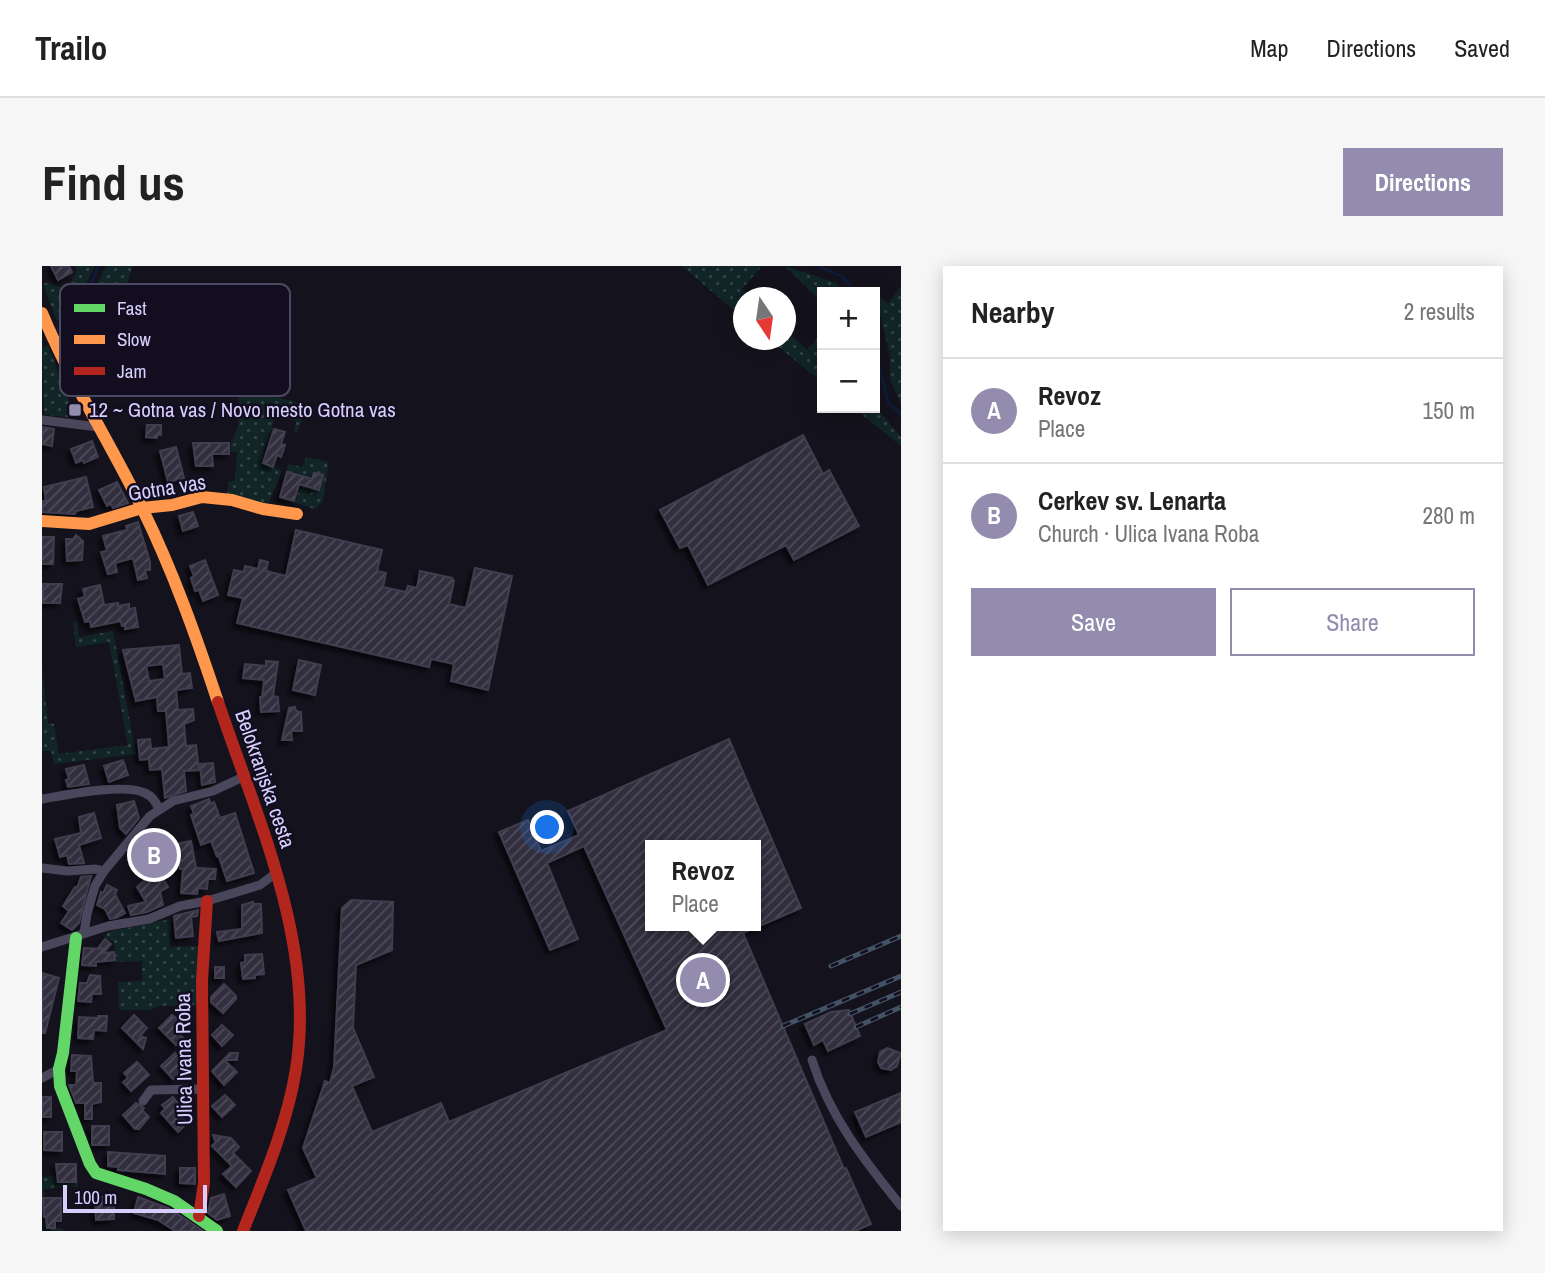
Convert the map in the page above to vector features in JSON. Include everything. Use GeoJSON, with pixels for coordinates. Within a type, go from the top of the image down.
{"type":"FeatureCollection","features":[{"type":"Feature","properties":{"kind":"main road","name":"Belokranjska cesta"},"geometry":{"type":"LineString","coordinates":[[43,315],[60,358]]}},
{"type":"Feature","properties":{"kind":"main road","name":"Belokranjska cesta"},"geometry":{"type":"LineString","coordinates":[[81,396],[142,508],[194,630],[276,873],[295,950],[301,1003],[295,1078],[274,1150],[243,1231]]}},
{"type":"Feature","properties":{"kind":"main road","name":"Gotna vas"},"geometry":{"type":"LineString","coordinates":[[42,521],[89,524],[142,508],[172,505],[202,497],[232,500],[263,509],[297,514]]}},
{"type":"Feature","properties":{"kind":"main road","name":"Ulica Ivana Roba"},"geometry":{"type":"LineString","coordinates":[[199,1216],[204,1183],[202,981],[208,901]]}},
{"type":"Feature","properties":{"kind":"main road"},"geometry":{"type":"LineString","coordinates":[[80,935],[59,1069],[60,1086],[90,1164],[96,1173],[163,1194],[199,1216],[217,1231]]}},
{"type":"Feature","properties":{"kind":"street"},"geometry":{"type":"LineString","coordinates":[[42,421],[98,427]]}},
{"type":"Feature","properties":{"kind":"street"},"geometry":{"type":"LineString","coordinates":[[80,935],[95,887],[104,871],[150,816],[173,802],[213,791],[243,777]]}},
{"type":"Feature","properties":{"kind":"street"},"geometry":{"type":"LineString","coordinates":[[42,799],[94,791],[136,790],[148,794],[159,809]]}},
{"type":"Feature","properties":{"kind":"street"},"geometry":{"type":"LineString","coordinates":[[42,868],[104,871]]}},
{"type":"Feature","properties":{"kind":"street"},"geometry":{"type":"LineString","coordinates":[[42,947],[149,919],[180,906],[208,901],[260,885],[276,873]]}},
{"type":"Feature","properties":{"kind":"street"},"geometry":{"type":"LineString","coordinates":[[812,1060],[821,1088],[858,1153],[901,1206]]}},
{"type":"Feature","properties":{"kind":"street"},"geometry":{"type":"LineString","coordinates":[[42,1078],[59,1069]]}},
{"type":"Feature","properties":{"kind":"street"},"geometry":{"type":"LineString","coordinates":[[143,1101],[151,1090],[203,1089]]}},
{"type":"Feature","properties":{"kind":"green space"},"geometry":{"type":"Polygon","coordinates":[[[74,266],[95,266],[86,284],[70,284],[77,271],[74,266]]]}},
{"type":"Feature","properties":{"kind":"green space"},"geometry":{"type":"Polygon","coordinates":[[[106,266],[133,266],[127,284],[97,284],[106,266]]]}},
{"type":"Feature","properties":{"kind":"green space"},"geometry":{"type":"Polygon","coordinates":[[[682,266],[762,266],[744,287],[733,287],[733,309],[682,266]]]}},
{"type":"Feature","properties":{"kind":"green space"},"geometry":{"type":"Polygon","coordinates":[[[785,266],[837,283],[840,287],[817,287],[817,297],[785,266]]]}},
{"type":"Feature","properties":{"kind":"green space"},"geometry":{"type":"Polygon","coordinates":[[[48,282],[60,287],[60,318],[57,322],[43,284],[48,282]]]}},
{"type":"Feature","properties":{"kind":"green space"},"geometry":{"type":"Polygon","coordinates":[[[901,286],[901,404],[890,380],[890,356],[880,315],[880,297],[888,304],[901,286]]]}},
{"type":"Feature","properties":{"kind":"green space"},"geometry":{"type":"Polygon","coordinates":[[[817,339],[817,378],[782,350],[796,350],[796,340],[807,350],[817,339]]]}},
{"type":"Feature","properties":{"kind":"green space"},"geometry":{"type":"Polygon","coordinates":[[[48,345],[60,377],[60,396],[67,396],[79,418],[44,415],[42,347],[48,345]]]}},
{"type":"Feature","properties":{"kind":"green space"},"geometry":{"type":"Polygon","coordinates":[[[239,396],[280,398],[308,406],[297,433],[294,432],[296,421],[276,415],[261,462],[282,471],[268,504],[227,495],[228,482],[235,480],[237,452],[230,452],[238,427],[239,396]]]}},
{"type":"Feature","properties":{"kind":"green space"},"geometry":{"type":"Polygon","coordinates":[[[880,412],[901,437],[901,446],[860,413],[880,412]]]}},
{"type":"Feature","properties":{"kind":"green space"},"geometry":{"type":"Polygon","coordinates":[[[306,457],[329,462],[323,501],[315,509],[295,503],[303,478],[286,471],[288,464],[302,467],[306,457]]]}},
{"type":"Feature","properties":{"kind":"green space"},"geometry":{"type":"Polygon","coordinates":[[[73,621],[77,621],[79,637],[113,631],[136,754],[54,764],[51,751],[42,751],[42,667],[48,723],[54,724],[59,754],[128,745],[109,642],[76,647],[73,621]]]}},
{"type":"Feature","properties":{"kind":"green space"},"geometry":{"type":"Polygon","coordinates":[[[171,919],[170,947],[200,946],[198,1005],[119,1010],[118,982],[142,981],[142,961],[116,962],[114,942],[105,937],[107,932],[171,919]]]}},
{"type":"Feature","properties":{"kind":"green space"},"geometry":{"type":"Polygon","coordinates":[[[54,1176],[55,1179],[78,1180],[78,1187],[44,1189],[45,1228],[62,1228],[64,1231],[42,1231],[42,1177],[54,1176]]]}},
{"type":"Feature","properties":{"kind":"building"},"geometry":{"type":"Polygon","coordinates":[[[51,266],[69,266],[72,272],[58,280],[51,266]]]}},
{"type":"Feature","properties":{"kind":"building"},"geometry":{"type":"Polygon","coordinates":[[[147,425],[161,425],[161,435],[157,435],[157,438],[146,437],[147,425]]]}},
{"type":"Feature","properties":{"kind":"building"},"geometry":{"type":"Polygon","coordinates":[[[42,427],[54,429],[52,446],[42,444],[42,427]]]}},
{"type":"Feature","properties":{"kind":"building"},"geometry":{"type":"Polygon","coordinates":[[[274,429],[285,432],[281,444],[285,445],[281,457],[277,455],[273,467],[263,463],[274,429]]]}},
{"type":"Feature","properties":{"kind":"building"},"geometry":{"type":"Polygon","coordinates":[[[803,435],[823,474],[829,470],[859,526],[794,560],[786,545],[708,585],[688,545],[680,548],[660,510],[803,435]]]}},
{"type":"Feature","properties":{"kind":"building"},"geometry":{"type":"Polygon","coordinates":[[[92,441],[98,457],[84,463],[83,460],[76,463],[71,449],[92,441]]]}},
{"type":"Feature","properties":{"kind":"building"},"geometry":{"type":"Polygon","coordinates":[[[193,443],[229,443],[229,454],[212,454],[213,466],[196,466],[193,443]]]}},
{"type":"Feature","properties":{"kind":"building"},"geometry":{"type":"Polygon","coordinates":[[[176,447],[184,478],[168,482],[160,451],[176,447]]]}},
{"type":"Feature","properties":{"kind":"building"},"geometry":{"type":"Polygon","coordinates":[[[287,472],[312,479],[314,473],[323,475],[319,490],[299,484],[294,501],[280,497],[287,472]]]}},
{"type":"Feature","properties":{"kind":"building"},"geometry":{"type":"Polygon","coordinates":[[[86,477],[93,507],[76,511],[75,514],[42,512],[42,501],[46,501],[44,487],[86,477]]]}},
{"type":"Feature","properties":{"kind":"building"},"geometry":{"type":"Polygon","coordinates":[[[117,482],[128,503],[113,508],[111,504],[107,506],[99,490],[117,482]]]}},
{"type":"Feature","properties":{"kind":"building"},"geometry":{"type":"Polygon","coordinates":[[[193,512],[198,526],[183,531],[179,516],[193,512]]]}},
{"type":"Feature","properties":{"kind":"building"},"geometry":{"type":"Polygon","coordinates":[[[138,522],[150,562],[150,570],[145,570],[147,578],[138,580],[133,558],[115,563],[117,572],[108,574],[101,552],[107,551],[103,536],[127,530],[126,526],[138,522]]]}},
{"type":"Feature","properties":{"kind":"building"},"geometry":{"type":"Polygon","coordinates":[[[296,530],[382,550],[377,571],[386,573],[383,587],[406,592],[408,586],[417,588],[420,571],[452,578],[454,581],[449,604],[466,608],[475,568],[512,576],[488,690],[451,681],[454,664],[431,659],[429,667],[237,623],[243,598],[228,595],[234,570],[244,572],[245,566],[258,569],[260,560],[268,562],[266,571],[286,576],[296,530]]]}},
{"type":"Feature","properties":{"kind":"building"},"geometry":{"type":"Polygon","coordinates":[[[76,535],[83,541],[82,560],[67,561],[66,539],[73,539],[76,535]]]}},
{"type":"Feature","properties":{"kind":"building"},"geometry":{"type":"Polygon","coordinates":[[[42,537],[54,537],[53,564],[42,564],[42,537]]]}},
{"type":"Feature","properties":{"kind":"building"},"geometry":{"type":"Polygon","coordinates":[[[205,560],[218,595],[203,601],[199,590],[195,591],[190,566],[205,560]]]}},
{"type":"Feature","properties":{"kind":"building"},"geometry":{"type":"Polygon","coordinates":[[[43,584],[62,584],[60,603],[43,603],[43,584]]]}},
{"type":"Feature","properties":{"kind":"building"},"geometry":{"type":"Polygon","coordinates":[[[100,585],[104,605],[129,604],[129,609],[135,608],[138,627],[125,629],[121,621],[91,627],[90,621],[85,622],[78,599],[85,597],[83,589],[100,585]]]}},
{"type":"Feature","properties":{"kind":"building"},"geometry":{"type":"Polygon","coordinates":[[[179,645],[182,674],[190,673],[192,688],[176,690],[178,710],[193,709],[194,720],[184,724],[186,746],[196,745],[199,770],[184,771],[186,791],[165,798],[162,769],[150,770],[149,759],[140,760],[138,740],[150,739],[151,749],[169,747],[166,711],[158,711],[157,697],[136,701],[123,650],[179,645]],[[163,664],[146,666],[149,681],[165,679],[163,664]]]}},
{"type":"Feature","properties":{"kind":"building"},"geometry":{"type":"Polygon","coordinates":[[[299,660],[321,665],[315,695],[293,690],[299,660]]]}},
{"type":"Feature","properties":{"kind":"building"},"geometry":{"type":"Polygon","coordinates":[[[266,661],[278,662],[273,696],[278,697],[279,711],[261,712],[260,697],[264,680],[243,678],[245,664],[266,666],[266,661]]]}},
{"type":"Feature","properties":{"kind":"building"},"geometry":{"type":"Polygon","coordinates":[[[295,707],[296,711],[301,712],[302,731],[291,731],[292,740],[282,740],[289,708],[295,707]]]}},
{"type":"Feature","properties":{"kind":"building"},"geometry":{"type":"Polygon","coordinates":[[[729,739],[801,908],[761,925],[761,840],[645,840],[645,931],[748,931],[743,933],[844,1169],[846,1168],[871,1224],[855,1231],[306,1231],[288,1190],[317,1178],[303,1148],[325,1081],[330,1083],[334,1067],[342,908],[351,900],[393,902],[392,950],[356,965],[353,1028],[374,1077],[352,1086],[372,1132],[441,1103],[449,1122],[667,1030],[584,846],[547,863],[578,939],[550,950],[499,832],[528,820],[541,851],[579,835],[568,811],[729,739]]]}},
{"type":"Feature","properties":{"kind":"building"},"geometry":{"type":"Polygon","coordinates":[[[123,760],[128,775],[109,782],[104,766],[123,760]]]}},
{"type":"Feature","properties":{"kind":"building"},"geometry":{"type":"Polygon","coordinates":[[[213,763],[215,782],[202,785],[200,764],[213,763]]]}},
{"type":"Feature","properties":{"kind":"building"},"geometry":{"type":"Polygon","coordinates":[[[84,765],[89,784],[68,787],[66,769],[84,765]]]}},
{"type":"Feature","properties":{"kind":"building"},"geometry":{"type":"Polygon","coordinates":[[[209,799],[211,804],[214,802],[220,818],[235,813],[254,873],[227,881],[211,841],[201,845],[191,815],[194,814],[191,806],[209,799]]]}},
{"type":"Feature","properties":{"kind":"building"},"geometry":{"type":"Polygon","coordinates":[[[134,801],[139,818],[126,834],[120,828],[117,805],[134,801]]]}},
{"type":"Feature","properties":{"kind":"building"},"geometry":{"type":"Polygon","coordinates":[[[94,813],[101,838],[79,845],[84,863],[69,864],[67,855],[60,857],[55,839],[81,833],[79,817],[94,813]]]}},
{"type":"Feature","properties":{"kind":"building"},"geometry":{"type":"Polygon","coordinates":[[[191,841],[196,868],[216,869],[215,879],[208,879],[207,889],[198,888],[197,894],[181,893],[183,869],[180,869],[178,860],[148,862],[142,857],[142,853],[149,849],[177,850],[176,844],[191,841]]]}},
{"type":"Feature","properties":{"kind":"building"},"geometry":{"type":"Polygon","coordinates":[[[157,870],[168,887],[160,892],[163,905],[131,915],[128,906],[146,902],[137,887],[157,870]]]}},
{"type":"Feature","properties":{"kind":"building"},"geometry":{"type":"Polygon","coordinates":[[[91,876],[79,923],[72,930],[61,923],[69,911],[63,906],[75,887],[77,888],[81,877],[91,876]]]}},
{"type":"Feature","properties":{"kind":"building"},"geometry":{"type":"Polygon","coordinates":[[[107,885],[117,890],[115,894],[125,913],[116,918],[110,919],[105,909],[97,905],[101,892],[103,893],[107,885]]]}},
{"type":"Feature","properties":{"kind":"building"},"geometry":{"type":"Polygon","coordinates":[[[253,902],[261,904],[262,933],[219,941],[217,932],[242,929],[242,905],[253,902]]]}},
{"type":"Feature","properties":{"kind":"building"},"geometry":{"type":"Polygon","coordinates":[[[198,910],[197,916],[191,917],[193,936],[176,938],[174,916],[198,910]]]}},
{"type":"Feature","properties":{"kind":"building"},"geometry":{"type":"Polygon","coordinates":[[[105,939],[111,944],[103,953],[114,952],[115,960],[96,962],[96,966],[82,965],[84,948],[103,949],[99,947],[105,939]]]}},
{"type":"Feature","properties":{"kind":"building"},"geometry":{"type":"Polygon","coordinates":[[[262,954],[264,974],[243,979],[241,963],[245,962],[245,955],[262,954]]]}},
{"type":"Feature","properties":{"kind":"building"},"geometry":{"type":"Polygon","coordinates":[[[215,967],[224,967],[224,978],[215,978],[215,967]]]}},
{"type":"Feature","properties":{"kind":"building"},"geometry":{"type":"Polygon","coordinates":[[[42,973],[59,978],[45,1033],[42,1033],[42,973]]]}},
{"type":"Feature","properties":{"kind":"building"},"geometry":{"type":"Polygon","coordinates":[[[90,975],[100,976],[101,994],[92,994],[91,1002],[78,1001],[80,983],[87,983],[90,975]]]}},
{"type":"Feature","properties":{"kind":"building"},"geometry":{"type":"Polygon","coordinates":[[[224,984],[236,999],[223,1013],[211,1002],[211,997],[224,984]]]}},
{"type":"Feature","properties":{"kind":"building"},"geometry":{"type":"Polygon","coordinates":[[[849,1010],[860,1036],[828,1051],[823,1040],[814,1045],[805,1024],[831,1012],[849,1010]]]}},
{"type":"Feature","properties":{"kind":"building"},"geometry":{"type":"Polygon","coordinates":[[[134,1015],[147,1028],[140,1036],[146,1038],[143,1049],[122,1028],[134,1015]]]}},
{"type":"Feature","properties":{"kind":"building"},"geometry":{"type":"Polygon","coordinates":[[[172,1015],[187,1027],[179,1034],[183,1038],[176,1045],[159,1028],[172,1015]]]}},
{"type":"Feature","properties":{"kind":"building"},"geometry":{"type":"Polygon","coordinates":[[[107,1016],[106,1031],[94,1030],[93,1039],[78,1038],[79,1017],[107,1016]]]}},
{"type":"Feature","properties":{"kind":"building"},"geometry":{"type":"Polygon","coordinates":[[[222,1025],[233,1035],[222,1046],[212,1035],[222,1025]]]}},
{"type":"Feature","properties":{"kind":"building"},"geometry":{"type":"Polygon","coordinates":[[[887,1048],[901,1053],[897,1066],[891,1070],[881,1068],[878,1062],[880,1052],[887,1048]]]}},
{"type":"Feature","properties":{"kind":"building"},"geometry":{"type":"Polygon","coordinates":[[[175,1053],[186,1067],[173,1079],[161,1066],[175,1053]]]}},
{"type":"Feature","properties":{"kind":"building"},"geometry":{"type":"Polygon","coordinates":[[[230,1053],[238,1053],[237,1060],[224,1060],[237,1072],[224,1085],[212,1071],[230,1053]]]}},
{"type":"Feature","properties":{"kind":"building"},"geometry":{"type":"Polygon","coordinates":[[[72,1055],[91,1056],[93,1083],[101,1083],[101,1102],[92,1104],[92,1119],[85,1119],[85,1103],[76,1103],[69,1085],[76,1085],[77,1071],[71,1071],[72,1055]]]}},
{"type":"Feature","properties":{"kind":"building"},"geometry":{"type":"Polygon","coordinates":[[[137,1062],[149,1075],[131,1091],[123,1082],[128,1078],[124,1073],[137,1062]]]}},
{"type":"Feature","properties":{"kind":"building"},"geometry":{"type":"Polygon","coordinates":[[[901,1093],[901,1122],[866,1137],[855,1112],[901,1093]]]}},
{"type":"Feature","properties":{"kind":"building"},"geometry":{"type":"Polygon","coordinates":[[[225,1095],[235,1105],[222,1117],[212,1106],[225,1095]]]}},
{"type":"Feature","properties":{"kind":"building"},"geometry":{"type":"Polygon","coordinates":[[[42,1097],[51,1097],[51,1117],[42,1117],[42,1097]]]}},
{"type":"Feature","properties":{"kind":"building"},"geometry":{"type":"Polygon","coordinates":[[[173,1097],[187,1115],[183,1119],[187,1123],[178,1132],[161,1113],[165,1109],[162,1105],[173,1097]]]}},
{"type":"Feature","properties":{"kind":"building"},"geometry":{"type":"Polygon","coordinates":[[[136,1103],[144,1108],[142,1110],[149,1117],[139,1129],[135,1129],[123,1115],[136,1103]]]}},
{"type":"Feature","properties":{"kind":"building"},"geometry":{"type":"Polygon","coordinates":[[[92,1126],[109,1126],[109,1145],[92,1145],[92,1126]]]}},
{"type":"Feature","properties":{"kind":"building"},"geometry":{"type":"Polygon","coordinates":[[[44,1132],[62,1132],[62,1151],[44,1150],[44,1132]]]}},
{"type":"Feature","properties":{"kind":"building"},"geometry":{"type":"Polygon","coordinates":[[[213,1135],[231,1138],[239,1147],[233,1153],[251,1171],[236,1187],[223,1174],[232,1166],[212,1146],[216,1142],[213,1135]]]}},
{"type":"Feature","properties":{"kind":"building"},"geometry":{"type":"Polygon","coordinates":[[[108,1152],[165,1156],[165,1174],[118,1170],[118,1167],[108,1166],[108,1152]]]}},
{"type":"Feature","properties":{"kind":"building"},"geometry":{"type":"Polygon","coordinates":[[[56,1164],[76,1164],[76,1182],[58,1182],[56,1164]]]}},
{"type":"Feature","properties":{"kind":"building"},"geometry":{"type":"Polygon","coordinates":[[[180,1168],[195,1168],[195,1184],[180,1183],[180,1168]]]}},
{"type":"Feature","properties":{"kind":"building"},"geometry":{"type":"Polygon","coordinates":[[[224,1194],[230,1216],[217,1220],[208,1213],[211,1198],[224,1194]]]}},
{"type":"Feature","properties":{"kind":"building"},"geometry":{"type":"Polygon","coordinates":[[[95,1197],[114,1197],[114,1219],[96,1220],[95,1197]]]}},
{"type":"Feature","properties":{"kind":"building"},"geometry":{"type":"Polygon","coordinates":[[[138,1197],[170,1209],[203,1231],[175,1231],[158,1220],[134,1213],[138,1197]]]}},
{"type":"Feature","properties":{"kind":"building"},"geometry":{"type":"Polygon","coordinates":[[[43,1198],[61,1198],[61,1221],[55,1221],[55,1228],[47,1228],[43,1198]]]}},
{"type":"Feature","properties":{"kind":"waterway"},"geometry":{"type":"LineString","coordinates":[[90,284],[99,266]]}},
{"type":"Feature","properties":{"kind":"waterway"},"geometry":{"type":"LineString","coordinates":[[818,266],[843,277],[851,287]]}},
{"type":"Feature","properties":{"kind":"waterway"},"geometry":{"type":"LineString","coordinates":[[56,331],[60,328]]}},
{"type":"Feature","properties":{"kind":"waterway"},"geometry":{"type":"LineString","coordinates":[[875,350],[888,402],[901,414]]}},
{"type":"Feature","properties":{"kind":"railway"},"geometry":{"type":"LineString","coordinates":[[831,966],[901,936]]}},
{"type":"Feature","properties":{"kind":"railway"},"geometry":{"type":"LineString","coordinates":[[783,1026],[901,976]]}},
{"type":"Feature","properties":{"kind":"railway"},"geometry":{"type":"LineString","coordinates":[[850,1014],[901,992]]}},
{"type":"Feature","properties":{"kind":"railway"},"geometry":{"type":"LineString","coordinates":[[856,1027],[901,1007]]}},
{"type":"Feature","properties":{"kind":"traffic: fast"},"geometry":{"type":"LineString","coordinates":[[76,938],[59,1069],[60,1086],[90,1164],[96,1173],[174,1201],[217,1231]]}},
{"type":"Feature","properties":{"kind":"traffic: slow"},"geometry":{"type":"LineString","coordinates":[[42,313],[60,352]]}},
{"type":"Feature","properties":{"kind":"traffic: slow"},"geometry":{"type":"LineString","coordinates":[[83,396],[130,483],[164,556],[218,702]]}},
{"type":"Feature","properties":{"kind":"traffic: slow"},"geometry":{"type":"LineString","coordinates":[[42,521],[89,524],[142,508],[172,505],[202,497],[232,500],[263,509],[297,514]]}},
{"type":"Feature","properties":{"kind":"traffic: jam"},"geometry":{"type":"LineString","coordinates":[[218,702],[279,882],[298,975],[300,1022],[292,1090],[274,1151],[243,1231]]}},
{"type":"Feature","properties":{"kind":"traffic: jam"},"geometry":{"type":"LineString","coordinates":[[199,1216],[204,1183],[202,981],[207,901]]}},
{"type":"Feature","properties":{"kind":"place","name":"12 ~ Gotna vas / Novo mesto Gotna vas"},"geometry":{"type":"Point","coordinates":[75,410]}},
{"type":"Feature","properties":{"kind":"place","name":"Cerkev sv. Lenarta"},"geometry":{"type":"Point","coordinates":[154,855]}},
{"type":"Feature","properties":{"kind":"place","name":"Revoz"},"geometry":{"type":"Point","coordinates":[703,980]}}]}
